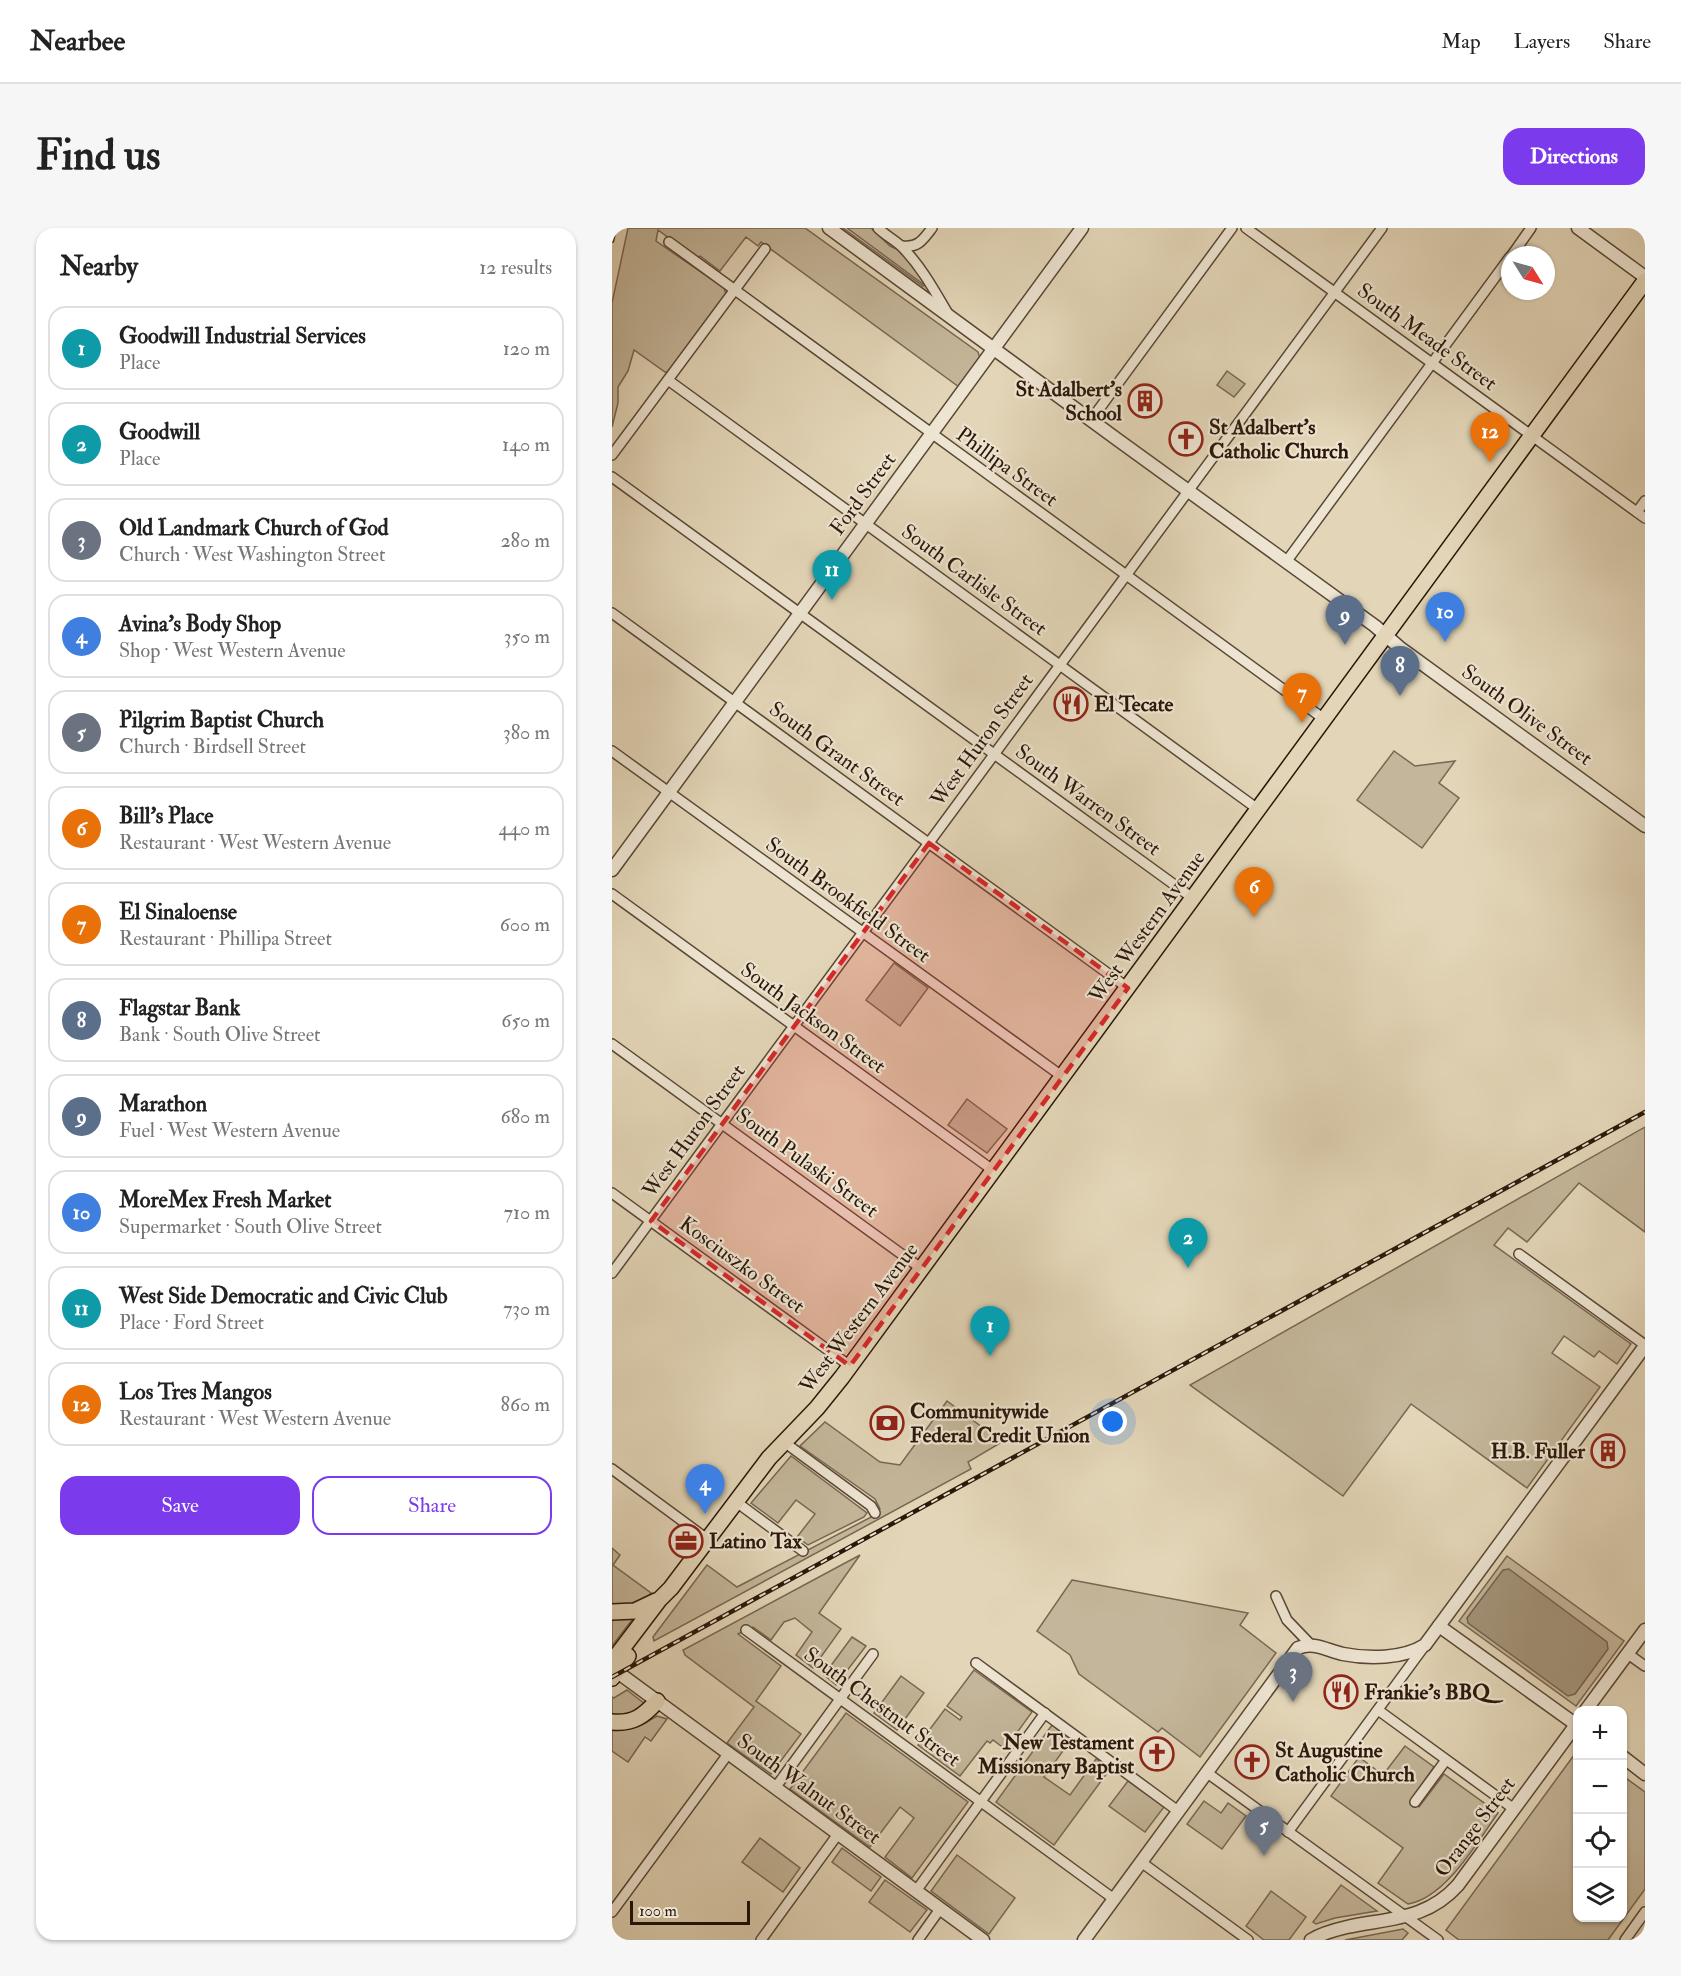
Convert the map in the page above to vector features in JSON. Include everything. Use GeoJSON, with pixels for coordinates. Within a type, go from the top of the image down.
{"type":"FeatureCollection","features":[{"type":"Feature","properties":{"kind":"main road","name":"West Western Avenue"},"geometry":{"type":"LineString","coordinates":[[613,1670],[659,1600],[671,1588],[735,1501],[784,1442],[817,1408],[922,1269],[1645,279]]}},
{"type":"Feature","properties":{"kind":"main road","name":"West Western Avenue"},"geometry":{"type":"LineString","coordinates":[[613,1670],[667,1604],[671,1588]]}},
{"type":"Feature","properties":{"kind":"main road"},"geometry":{"type":"LineString","coordinates":[[612,1612],[635,1611],[659,1600]]}},
{"type":"Feature","properties":{"kind":"main road"},"geometry":{"type":"LineString","coordinates":[[612,1722],[629,1722],[638,1719],[657,1701]]}},
{"type":"Feature","properties":{"kind":"street","name":"South Olive Street"},"geometry":{"type":"LineString","coordinates":[[829,228],[1645,826]]}},
{"type":"Feature","properties":{"kind":"street","name":"South Olive Street"},"geometry":{"type":"LineString","coordinates":[[878,228],[902,246],[918,266],[950,317]]}},
{"type":"Feature","properties":{"kind":"street"},"geometry":{"type":"LineString","coordinates":[[902,246],[917,245],[923,241],[932,228]]}},
{"type":"Feature","properties":{"kind":"street","name":"Ford Street"},"geometry":{"type":"LineString","coordinates":[[612,870],[1082,228]]}},
{"type":"Feature","properties":{"kind":"street"},"geometry":{"type":"LineString","coordinates":[[1091,420],[1232,228]]}},
{"type":"Feature","properties":{"kind":"street","name":"South Meade Street"},"geometry":{"type":"LineString","coordinates":[[1246,228],[1641,515]]}},
{"type":"Feature","properties":{"kind":"street","name":"West Huron Street"},"geometry":{"type":"LineString","coordinates":[[612,1273],[1382,228]]}},
{"type":"Feature","properties":{"kind":"street"},"geometry":{"type":"LineString","coordinates":[[1518,246],[1531,228]]}},
{"type":"Feature","properties":{"kind":"street"},"geometry":{"type":"LineString","coordinates":[[1578,228],[1645,279]]}},
{"type":"Feature","properties":{"kind":"street"},"geometry":{"type":"LineString","coordinates":[[918,266],[923,241]]}},
{"type":"Feature","properties":{"kind":"street","name":"Phillipa Street"},"geometry":{"type":"LineString","coordinates":[[669,242],[1324,719]]}},
{"type":"Feature","properties":{"kind":"street"},"geometry":{"type":"LineString","coordinates":[[612,455],[765,249]]}},
{"type":"Feature","properties":{"kind":"street"},"geometry":{"type":"LineString","coordinates":[[1286,562],[1501,270]]}},
{"type":"Feature","properties":{"kind":"street","name":"South Carlisle Street"},"geometry":{"type":"LineString","coordinates":[[668,380],[1259,810]]}},
{"type":"Feature","properties":{"kind":"street","name":"South Warren Street"},"geometry":{"type":"LineString","coordinates":[[612,477],[1194,899]]}},
{"type":"Feature","properties":{"kind":"street"},"geometry":{"type":"LineString","coordinates":[[1641,515],[1645,501]]}},
{"type":"Feature","properties":{"kind":"street","name":"South Grant Street"},"geometry":{"type":"LineString","coordinates":[[612,613],[1128,988]]}},
{"type":"Feature","properties":{"kind":"street","name":"South Brookfield Street"},"geometry":{"type":"LineString","coordinates":[[612,751],[1063,1077]]}},
{"type":"Feature","properties":{"kind":"street","name":"South Jackson Street"},"geometry":{"type":"LineString","coordinates":[[612,894],[994,1171]]}},
{"type":"Feature","properties":{"kind":"street","name":"South Pulaski Street"},"geometry":{"type":"LineString","coordinates":[[612,1044],[922,1269]]}},
{"type":"Feature","properties":{"kind":"street","name":"Kosciuszko Street"},"geometry":{"type":"LineString","coordinates":[[612,1193],[850,1366]]}},
{"type":"Feature","properties":{"kind":"street"},"geometry":{"type":"LineString","coordinates":[[1288,1832],[1645,1345],[1519,1254]]}},
{"type":"Feature","properties":{"kind":"street"},"geometry":{"type":"LineString","coordinates":[[784,1442],[871,1506],[875,1513]]}},
{"type":"Feature","properties":{"kind":"street"},"geometry":{"type":"LineString","coordinates":[[612,1469],[707,1539]]}},
{"type":"Feature","properties":{"kind":"street"},"geometry":{"type":"LineString","coordinates":[[735,1501],[803,1551]]}},
{"type":"Feature","properties":{"kind":"street"},"geometry":{"type":"LineString","coordinates":[[1276,1596],[1287,1620],[1311,1645]]}},
{"type":"Feature","properties":{"kind":"street"},"geometry":{"type":"LineString","coordinates":[[1439,1626],[1573,1721]]}},
{"type":"Feature","properties":{"kind":"street","name":"South Chestnut Street"},"geometry":{"type":"LineString","coordinates":[[746,1630],[1114,1899]]}},
{"type":"Feature","properties":{"kind":"street"},"geometry":{"type":"LineString","coordinates":[[1589,1706],[1645,1630]]}},
{"type":"Feature","properties":{"kind":"street"},"geometry":{"type":"LineString","coordinates":[[1084,1940],[1298,1648],[1311,1645],[1345,1655],[1374,1656],[1404,1653],[1417,1650],[1425,1645]]}},
{"type":"Feature","properties":{"kind":"street"},"geometry":{"type":"LineString","coordinates":[[775,1788],[873,1654]]}},
{"type":"Feature","properties":{"kind":"street"},"geometry":{"type":"LineString","coordinates":[[1628,1654],[1645,1666]]}},
{"type":"Feature","properties":{"kind":"street"},"geometry":{"type":"LineString","coordinates":[[976,1663],[1178,1811]]}},
{"type":"Feature","properties":{"kind":"street","name":"South Walnut Street"},"geometry":{"type":"LineString","coordinates":[[613,1670],[982,1940]]}},
{"type":"Feature","properties":{"kind":"street"},"geometry":{"type":"LineString","coordinates":[[1378,1710],[1514,1809]]}},
{"type":"Feature","properties":{"kind":"street"},"geometry":{"type":"LineString","coordinates":[[916,1892],[1045,1713]]}},
{"type":"Feature","properties":{"kind":"street","name":"Orange Street"},"geometry":{"type":"LineString","coordinates":[[1311,1940],[1332,1930],[1421,1912],[1451,1893],[1573,1729]]}},
{"type":"Feature","properties":{"kind":"street"},"geometry":{"type":"LineString","coordinates":[[612,1912],[728,1754]]}},
{"type":"Feature","properties":{"kind":"street"},"geometry":{"type":"LineString","coordinates":[[1415,1802],[1446,1760]]}},
{"type":"Feature","properties":{"kind":"street"},"geometry":{"type":"LineString","coordinates":[[1627,1760],[1645,1774]]}},
{"type":"Feature","properties":{"kind":"street"},"geometry":{"type":"LineString","coordinates":[[1206,1772],[1438,1940]]}},
{"type":"Feature","properties":{"kind":"street"},"geometry":{"type":"LineString","coordinates":[[761,1940],[838,1834]]}},
{"type":"Feature","properties":{"kind":"street"},"geometry":{"type":"LineString","coordinates":[[1141,1862],[1235,1936],[1248,1940]]}},
{"type":"Feature","properties":{"kind":"street"},"geometry":{"type":"LineString","coordinates":[[918,1940],[940,1909]]}},
{"type":"Feature","properties":{"kind":"street"},"geometry":{"type":"LineString","coordinates":[[1625,1940],[1645,1912]]}},
{"type":"Feature","properties":{"kind":"highlighted area"},"geometry":{"type":"Polygon","coordinates":[[[929,843],[1128,988],[850,1366],[651,1221],[929,843]]]}},
{"type":"Feature","properties":{"kind":"shaded area"},"geometry":{"type":"Polygon","coordinates":[[[628,228],[805,228],[978,352],[980,358],[959,387],[761,242],[758,246],[746,237],[720,271],[700,256],[697,259],[658,230],[656,241],[724,288],[726,294],[668,372],[634,350],[628,371],[618,387],[618,403],[612,427],[612,303],[628,228]]]}},
{"type":"Feature","properties":{"kind":"shaded area"},"geometry":{"type":"Polygon","coordinates":[[[837,228],[843,228],[923,286],[926,284],[934,298],[837,228]]]}},
{"type":"Feature","properties":{"kind":"shaded area"},"geometry":{"type":"Polygon","coordinates":[[[847,228],[871,228],[890,246],[901,251],[925,283],[923,284],[847,228]]]}},
{"type":"Feature","properties":{"kind":"shaded area"},"geometry":{"type":"Polygon","coordinates":[[[1227,371],[1245,384],[1234,397],[1217,385],[1227,371]]]}},
{"type":"Feature","properties":{"kind":"shaded area"},"geometry":{"type":"Polygon","coordinates":[[[1394,751],[1415,766],[1455,761],[1439,783],[1459,798],[1422,848],[1357,800],[1394,751]]]}},
{"type":"Feature","properties":{"kind":"shaded area"},"geometry":{"type":"Polygon","coordinates":[[[894,963],[928,988],[900,1026],[866,1000],[894,963]]]}},
{"type":"Feature","properties":{"kind":"shaded area"},"geometry":{"type":"Polygon","coordinates":[[[967,1099],[1007,1129],[987,1153],[948,1125],[967,1099]]]}},
{"type":"Feature","properties":{"kind":"shaded area"},"geometry":{"type":"Polygon","coordinates":[[[1645,1127],[1645,1232],[1579,1183],[1527,1242],[1508,1228],[1494,1245],[1631,1344],[1617,1364],[1599,1351],[1594,1357],[1564,1336],[1552,1353],[1600,1387],[1527,1488],[1411,1404],[1343,1496],[1190,1385],[1645,1127]]]}},
{"type":"Feature","properties":{"kind":"shaded area"},"geometry":{"type":"Polygon","coordinates":[[[947,1401],[1002,1442],[968,1462],[971,1469],[654,1641],[653,1637],[707,1565],[737,1587],[877,1514],[880,1509],[875,1499],[800,1446],[825,1422],[880,1462],[900,1465],[947,1401]]]}},
{"type":"Feature","properties":{"kind":"shaded area"},"geometry":{"type":"Polygon","coordinates":[[[791,1456],[867,1513],[864,1517],[808,1545],[797,1537],[815,1514],[796,1500],[778,1523],[751,1503],[791,1456]]]}},
{"type":"Feature","properties":{"kind":"shaded area"},"geometry":{"type":"Polygon","coordinates":[[[612,1548],[620,1555],[613,1565],[651,1593],[643,1601],[612,1605],[612,1548]]]}},
{"type":"Feature","properties":{"kind":"shaded area"},"geometry":{"type":"Polygon","coordinates":[[[860,1555],[819,1613],[841,1629],[813,1668],[796,1655],[812,1632],[795,1618],[784,1622],[771,1640],[753,1627],[738,1634],[781,1666],[756,1701],[801,1734],[771,1774],[727,1743],[754,1707],[685,1655],[683,1650],[860,1555]]]}},
{"type":"Feature","properties":{"kind":"shaded area"},"geometry":{"type":"Polygon","coordinates":[[[1507,1556],[1624,1641],[1576,1706],[1459,1621],[1507,1556]]]}},
{"type":"Feature","properties":{"kind":"shaded area"},"geometry":{"type":"Polygon","coordinates":[[[1509,1569],[1607,1642],[1608,1649],[1575,1694],[1568,1696],[1468,1623],[1467,1618],[1503,1570],[1509,1569]]]}},
{"type":"Feature","properties":{"kind":"shaded area"},"geometry":{"type":"Polygon","coordinates":[[[1072,1580],[1248,1613],[1240,1625],[1276,1653],[1200,1757],[1162,1728],[1158,1732],[1079,1674],[1070,1655],[1037,1631],[1072,1580]]]}},
{"type":"Feature","properties":{"kind":"shaded area"},"geometry":{"type":"Polygon","coordinates":[[[635,1616],[612,1646],[612,1618],[635,1616]]]}},
{"type":"Feature","properties":{"kind":"shaded area"},"geometry":{"type":"Polygon","coordinates":[[[852,1637],[866,1646],[836,1685],[824,1675],[852,1637]]]}},
{"type":"Feature","properties":{"kind":"shaded area"},"geometry":{"type":"Polygon","coordinates":[[[974,1670],[1032,1712],[1005,1749],[993,1740],[990,1743],[987,1741],[960,1776],[918,1745],[945,1709],[960,1720],[962,1717],[947,1706],[974,1670]]]}},
{"type":"Feature","properties":{"kind":"shaded area"},"geometry":{"type":"Polygon","coordinates":[[[901,1676],[924,1693],[897,1730],[874,1713],[901,1676]]]}},
{"type":"Feature","properties":{"kind":"shaded area"},"geometry":{"type":"Polygon","coordinates":[[[627,1690],[645,1704],[644,1707],[629,1715],[612,1715],[612,1697],[627,1690]]]}},
{"type":"Feature","properties":{"kind":"shaded area"},"geometry":{"type":"Polygon","coordinates":[[[846,1713],[968,1802],[912,1878],[885,1857],[914,1818],[900,1807],[870,1847],[790,1789],[846,1713]]]}},
{"type":"Feature","properties":{"kind":"shaded area"},"geometry":{"type":"Polygon","coordinates":[[[657,1716],[667,1719],[651,1741],[645,1737],[628,1762],[612,1751],[612,1729],[636,1727],[657,1716]]]}},
{"type":"Feature","properties":{"kind":"shaded area"},"geometry":{"type":"Polygon","coordinates":[[[1052,1725],[1071,1740],[1044,1777],[1070,1795],[1096,1759],[1110,1769],[1054,1845],[996,1802],[1052,1725]]]}},
{"type":"Feature","properties":{"kind":"shaded area"},"geometry":{"type":"Polygon","coordinates":[[[1405,1746],[1434,1767],[1411,1800],[1419,1807],[1444,1774],[1498,1813],[1448,1880],[1422,1900],[1408,1904],[1378,1883],[1403,1848],[1331,1796],[1359,1757],[1383,1775],[1405,1746]]]}},
{"type":"Feature","properties":{"kind":"shaded area"},"geometry":{"type":"Polygon","coordinates":[[[1573,1756],[1573,1922],[1621,1922],[1608,1940],[1459,1940],[1446,1930],[1573,1756]]]}},
{"type":"Feature","properties":{"kind":"shaded area"},"geometry":{"type":"Polygon","coordinates":[[[1627,1779],[1645,1792],[1645,1889],[1627,1914],[1627,1779]]]}},
{"type":"Feature","properties":{"kind":"shaded area"},"geometry":{"type":"Polygon","coordinates":[[[1128,1781],[1164,1807],[1145,1832],[1109,1806],[1128,1781]]]}},
{"type":"Feature","properties":{"kind":"shaded area"},"geometry":{"type":"Polygon","coordinates":[[[1204,1801],[1221,1813],[1228,1803],[1246,1816],[1222,1849],[1187,1824],[1204,1801]]]}},
{"type":"Feature","properties":{"kind":"shaded area"},"geometry":{"type":"Polygon","coordinates":[[[760,1838],[800,1868],[783,1892],[742,1862],[760,1838]]]}},
{"type":"Feature","properties":{"kind":"shaded area"},"geometry":{"type":"Polygon","coordinates":[[[842,1848],[881,1877],[871,1891],[832,1862],[842,1848]]]}},
{"type":"Feature","properties":{"kind":"shaded area"},"geometry":{"type":"Polygon","coordinates":[[[957,1855],[1015,1898],[989,1934],[931,1891],[957,1855]]]}},
{"type":"Feature","properties":{"kind":"shaded area"},"geometry":{"type":"Polygon","coordinates":[[[885,1880],[927,1910],[910,1932],[869,1902],[885,1880]]]}},
{"type":"Feature","properties":{"kind":"shaded area"},"geometry":{"type":"Polygon","coordinates":[[[1341,1885],[1377,1911],[1335,1918],[1316,1924],[1313,1922],[1341,1885]]]}},
{"type":"Feature","properties":{"kind":"shaded area"},"geometry":{"type":"Polygon","coordinates":[[[1271,1891],[1306,1917],[1289,1940],[1264,1940],[1246,1926],[1271,1891]]]}},
{"type":"Feature","properties":{"kind":"shaded area"},"geometry":{"type":"Polygon","coordinates":[[[1403,1929],[1408,1933],[1402,1940],[1345,1940],[1403,1929]]]}},
{"type":"Feature","properties":{"kind":"railway"},"geometry":{"type":"LineString","coordinates":[[612,241],[615,228]]}},
{"type":"Feature","properties":{"kind":"railway"},"geometry":{"type":"LineString","coordinates":[[612,1677],[1645,1112]]}},
{"type":"Feature","properties":{"kind":"place","name":"St Adalbert's School"},"geometry":{"type":"Point","coordinates":[1145,401]}},
{"type":"Feature","properties":{"kind":"place","name":"St Adalbert's Catholic Church"},"geometry":{"type":"Point","coordinates":[1186,439]}},
{"type":"Feature","properties":{"kind":"place","name":"Los Tres Mangos"},"geometry":{"type":"Point","coordinates":[1490,462]}},
{"type":"Feature","properties":{"kind":"place","name":"West Side Democratic and Civic Club"},"geometry":{"type":"Point","coordinates":[832,600]}},
{"type":"Feature","properties":{"kind":"place","name":"MoreMex Fresh Market"},"geometry":{"type":"Point","coordinates":[1445,642]}},
{"type":"Feature","properties":{"kind":"place","name":"Marathon"},"geometry":{"type":"Point","coordinates":[1345,645]}},
{"type":"Feature","properties":{"kind":"place","name":"Flagstar Bank"},"geometry":{"type":"Point","coordinates":[1400,696]}},
{"type":"Feature","properties":{"kind":"place","name":"El Tecate"},"geometry":{"type":"Point","coordinates":[1071,704]}},
{"type":"Feature","properties":{"kind":"place","name":"El Sinaloense"},"geometry":{"type":"Point","coordinates":[1302,723]}},
{"type":"Feature","properties":{"kind":"place","name":"Bill's Place"},"geometry":{"type":"Point","coordinates":[1254,917]}},
{"type":"Feature","properties":{"kind":"place","name":"Goodwill"},"geometry":{"type":"Point","coordinates":[1188,1268]}},
{"type":"Feature","properties":{"kind":"place","name":"Goodwill Industrial Services"},"geometry":{"type":"Point","coordinates":[990,1356]}},
{"type":"Feature","properties":{"kind":"place","name":"Communitywide Federal Credit Union"},"geometry":{"type":"Point","coordinates":[887,1423]}},
{"type":"Feature","properties":{"kind":"place","name":"H.B. Fuller"},"geometry":{"type":"Point","coordinates":[1608,1451]}},
{"type":"Feature","properties":{"kind":"place","name":"Avina's Body Shop"},"geometry":{"type":"Point","coordinates":[705,1514]}},
{"type":"Feature","properties":{"kind":"place","name":"Latino Tax"},"geometry":{"type":"Point","coordinates":[686,1541]}},
{"type":"Feature","properties":{"kind":"place","name":"Frankie's BBQ"},"geometry":{"type":"Point","coordinates":[1341,1692]}},
{"type":"Feature","properties":{"kind":"place","name":"Old Landmark Church of God"},"geometry":{"type":"Point","coordinates":[1293,1702]}},
{"type":"Feature","properties":{"kind":"place","name":"New Testament Missionary Baptist"},"geometry":{"type":"Point","coordinates":[1157,1754]}},
{"type":"Feature","properties":{"kind":"place","name":"St Augustine Catholic Church"},"geometry":{"type":"Point","coordinates":[1252,1762]}},
{"type":"Feature","properties":{"kind":"place","name":"Pilgrim Baptist Church"},"geometry":{"type":"Point","coordinates":[1264,1856]}}]}
